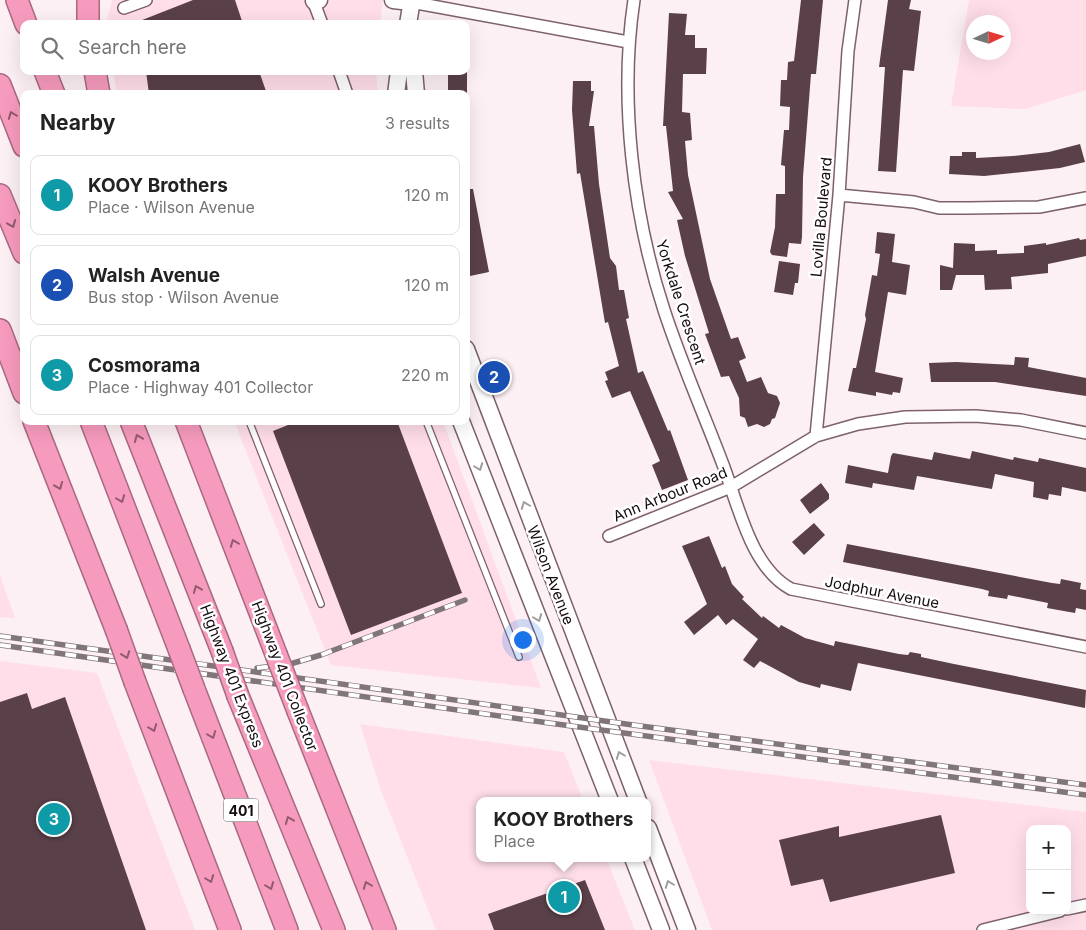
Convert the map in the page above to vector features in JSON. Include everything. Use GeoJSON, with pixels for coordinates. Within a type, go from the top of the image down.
{"type":"FeatureCollection","features":[{"type":"Feature","properties":{"kind":"highway"},"geometry":{"type":"LineString","coordinates":[[17,0],[24,20]]}},
{"type":"Feature","properties":{"kind":"highway"},"geometry":{"type":"LineString","coordinates":[[88,0],[88,20]]}},
{"type":"Feature","properties":{"kind":"highway"},"geometry":{"type":"LineString","coordinates":[[47,75],[52,90]]}},
{"type":"Feature","properties":{"kind":"highway"},"geometry":{"type":"LineString","coordinates":[[95,75],[98,90]]}},
{"type":"Feature","properties":{"kind":"highway"},"geometry":{"type":"LineString","coordinates":[[0,85],[20,136]]}},
{"type":"Feature","properties":{"kind":"highway"},"geometry":{"type":"LineString","coordinates":[[0,194],[20,243]]}},
{"type":"Feature","properties":{"kind":"highway"},"geometry":{"type":"LineString","coordinates":[[1,334],[20,383]]}},
{"type":"Feature","properties":{"kind":"highway"},"geometry":{"type":"LineString","coordinates":[[36,425],[116,629],[228,926]]}},
{"type":"Feature","properties":{"kind":"highway","name":"401"},"geometry":{"type":"LineString","coordinates":[[93,425],[287,930]]}},
{"type":"Feature","properties":{"kind":"highway","name":"Highway 401 Express"},"geometry":{"type":"LineString","coordinates":[[133,425],[238,696],[334,930]]}},
{"type":"Feature","properties":{"kind":"highway","name":"Highway 401 Collector"},"geometry":{"type":"LineString","coordinates":[[188,425],[385,930]]}},
{"type":"Feature","properties":{"kind":"highway"},"geometry":{"type":"LineString","coordinates":[[193,425],[208,476]]}},
{"type":"Feature","properties":{"kind":"main road"},"geometry":{"type":"LineString","coordinates":[[393,0],[411,1],[409,20]]}},
{"type":"Feature","properties":{"kind":"main road"},"geometry":{"type":"LineString","coordinates":[[396,90],[398,75]]}},
{"type":"Feature","properties":{"kind":"main road"},"geometry":{"type":"LineString","coordinates":[[414,75],[416,90]]}},
{"type":"Feature","properties":{"kind":"main road","name":"Wilson Avenue"},"geometry":{"type":"LineString","coordinates":[[470,360],[636,797]]}},
{"type":"Feature","properties":{"kind":"main road","name":"Wilson Avenue"},"geometry":{"type":"LineString","coordinates":[[463,425],[608,797]]}},
{"type":"Feature","properties":{"kind":"main road"},"geometry":{"type":"LineString","coordinates":[[651,836],[687,930]]}},
{"type":"Feature","properties":{"kind":"main road"},"geometry":{"type":"LineString","coordinates":[[635,862],[661,930]]}},
{"type":"Feature","properties":{"kind":"street"},"geometry":{"type":"LineString","coordinates":[[124,8],[146,0]]}},
{"type":"Feature","properties":{"kind":"street"},"geometry":{"type":"LineString","coordinates":[[315,0],[321,20]]}},
{"type":"Feature","properties":{"kind":"street","name":"Yorkdale Crescent"},"geometry":{"type":"LineString","coordinates":[[634,0],[628,42],[630,134],[635,183],[645,241],[675,340],[732,487]]}},
{"type":"Feature","properties":{"kind":"street","name":"Lovilla Boulevard"},"geometry":{"type":"LineString","coordinates":[[816,436],[840,195],[848,51],[855,0]]}},
{"type":"Feature","properties":{"kind":"street"},"geometry":{"type":"LineString","coordinates":[[411,1],[628,42]]}},
{"type":"Feature","properties":{"kind":"street"},"geometry":{"type":"LineString","coordinates":[[340,75],[346,90]]}},
{"type":"Feature","properties":{"kind":"street"},"geometry":{"type":"LineString","coordinates":[[840,195],[914,202],[938,208],[1039,207],[1086,198]]}},
{"type":"Feature","properties":{"kind":"street","name":"Ann Arbour Road"},"geometry":{"type":"LineString","coordinates":[[609,536],[732,487],[816,436],[858,424],[905,417],[949,415],[1021,420],[1086,433]]}},
{"type":"Feature","properties":{"kind":"street","name":"Jodphur Avenue"},"geometry":{"type":"LineString","coordinates":[[732,487],[750,538],[762,564],[779,583],[791,589],[1086,647]]}},
{"type":"Feature","properties":{"kind":"street"},"geometry":{"type":"LineString","coordinates":[[1071,909],[1086,905]]}},
{"type":"Feature","properties":{"kind":"street"},"geometry":{"type":"LineString","coordinates":[[983,930],[1044,915]]}},
{"type":"Feature","properties":{"kind":"lane"},"geometry":{"type":"LineString","coordinates":[[251,425],[321,604]]}},
{"type":"Feature","properties":{"kind":"lane"},"geometry":{"type":"LineString","coordinates":[[428,425],[518,657]]}},
{"type":"Feature","properties":{"kind":"shaded area"},"geometry":{"type":"Polygon","coordinates":[[[112,0],[383,0],[380,20],[107,20],[112,0]]]}},
{"type":"Feature","properties":{"kind":"shaded area"},"geometry":{"type":"Polygon","coordinates":[[[969,0],[1086,0],[1086,90],[1025,109],[951,106],[966,18],[966,60],[1011,60],[1011,15],[966,15],[969,0]]]}},
{"type":"Feature","properties":{"kind":"shaded area"},"geometry":{"type":"Polygon","coordinates":[[[114,75],[376,75],[378,90],[116,90],[114,75]]]}},
{"type":"Feature","properties":{"kind":"shaded area"},"geometry":{"type":"Polygon","coordinates":[[[236,425],[444,425],[541,688],[331,665],[236,425]]]}},
{"type":"Feature","properties":{"kind":"shaded area"},"geometry":{"type":"Polygon","coordinates":[[[0,575],[15,618],[0,617],[0,575]]]}},
{"type":"Feature","properties":{"kind":"shaded area"},"geometry":{"type":"Polygon","coordinates":[[[0,661],[97,673],[195,930],[0,930],[0,661]]]}},
{"type":"Feature","properties":{"kind":"shaded area"},"geometry":{"type":"Polygon","coordinates":[[[360,724],[564,752],[581,797],[476,797],[476,862],[608,862],[635,930],[436,930],[380,788],[360,724]]]}},
{"type":"Feature","properties":{"kind":"shaded area"},"geometry":{"type":"Polygon","coordinates":[[[649,760],[1086,812],[1086,930],[712,930],[649,760]]]}},
{"type":"Feature","properties":{"kind":"building"},"geometry":{"type":"Polygon","coordinates":[[[193,0],[235,0],[242,20],[142,20],[193,0]]]}},
{"type":"Feature","properties":{"kind":"building"},"geometry":{"type":"Polygon","coordinates":[[[801,0],[823,0],[816,74],[811,74],[803,177],[802,237],[801,244],[789,243],[787,257],[772,255],[770,252],[775,227],[776,194],[785,194],[785,166],[781,165],[784,130],[789,130],[790,107],[780,106],[781,80],[787,80],[788,62],[794,61],[801,0]]]}},
{"type":"Feature","properties":{"kind":"building"},"geometry":{"type":"Polygon","coordinates":[[[888,0],[911,0],[909,9],[921,11],[914,71],[903,70],[896,172],[878,171],[885,67],[879,67],[888,0]]]}},
{"type":"Feature","properties":{"kind":"building"},"geometry":{"type":"Polygon","coordinates":[[[669,13],[687,14],[685,35],[695,35],[695,48],[707,48],[706,74],[683,74],[682,112],[690,113],[692,140],[685,141],[688,175],[710,279],[731,339],[738,337],[746,358],[739,361],[747,382],[761,377],[768,393],[777,396],[780,403],[775,418],[764,427],[757,424],[748,427],[745,418],[740,416],[739,398],[729,376],[721,377],[705,334],[709,333],[685,256],[677,220],[683,219],[668,192],[673,191],[666,126],[663,126],[669,13]]]}},
{"type":"Feature","properties":{"kind":"building"},"geometry":{"type":"Polygon","coordinates":[[[147,75],[260,75],[266,90],[148,90],[147,75]]]}},
{"type":"Feature","properties":{"kind":"building"},"geometry":{"type":"Polygon","coordinates":[[[448,75],[467,75],[467,90],[448,90],[448,75]]]}},
{"type":"Feature","properties":{"kind":"building"},"geometry":{"type":"Polygon","coordinates":[[[573,81],[591,81],[591,91],[594,91],[589,126],[594,126],[599,184],[610,258],[616,266],[619,290],[624,290],[629,318],[626,319],[638,373],[643,371],[668,431],[670,430],[688,480],[662,490],[652,465],[660,461],[630,391],[612,398],[605,381],[608,380],[605,372],[619,366],[608,322],[605,323],[580,173],[577,174],[572,110],[573,81]]]}},
{"type":"Feature","properties":{"kind":"building"},"geometry":{"type":"Polygon","coordinates":[[[1080,144],[1085,162],[1060,168],[984,176],[949,174],[950,156],[962,156],[962,152],[976,152],[976,158],[1013,156],[1049,152],[1080,144]]]}},
{"type":"Feature","properties":{"kind":"building"},"geometry":{"type":"Polygon","coordinates":[[[470,189],[473,189],[489,272],[470,276],[470,189]]]}},
{"type":"Feature","properties":{"kind":"building"},"geometry":{"type":"Polygon","coordinates":[[[877,232],[895,234],[892,262],[910,265],[906,295],[888,292],[875,372],[903,378],[900,393],[893,392],[892,395],[876,392],[876,396],[848,391],[853,368],[856,368],[866,319],[865,315],[872,275],[877,276],[880,254],[875,253],[877,232]]]}},
{"type":"Feature","properties":{"kind":"building"},"geometry":{"type":"Polygon","coordinates":[[[1079,238],[1080,240],[1086,239],[1086,256],[1048,264],[1048,273],[1011,277],[1012,289],[985,290],[984,275],[956,275],[952,290],[940,290],[940,265],[953,268],[954,243],[975,244],[975,251],[997,250],[997,254],[1024,253],[1024,246],[1046,243],[1046,245],[1079,238]]]}},
{"type":"Feature","properties":{"kind":"building"},"geometry":{"type":"Polygon","coordinates":[[[779,261],[800,264],[798,283],[795,283],[793,295],[774,292],[779,261]]]}},
{"type":"Feature","properties":{"kind":"building"},"geometry":{"type":"Polygon","coordinates":[[[1015,357],[1029,358],[1028,367],[1086,378],[1086,396],[995,382],[931,382],[929,363],[956,362],[1014,365],[1015,357]]]}},
{"type":"Feature","properties":{"kind":"building"},"geometry":{"type":"Polygon","coordinates":[[[288,425],[399,425],[462,593],[351,635],[273,431],[288,425]]]}},
{"type":"Feature","properties":{"kind":"building"},"geometry":{"type":"Polygon","coordinates":[[[972,451],[1013,460],[1014,457],[1038,462],[1039,458],[1086,468],[1086,492],[1062,487],[1061,496],[1049,494],[1048,500],[1033,497],[1034,482],[995,474],[992,489],[917,476],[914,490],[873,483],[872,488],[845,483],[848,465],[888,473],[893,453],[932,460],[934,452],[970,459],[972,451]]]}},
{"type":"Feature","properties":{"kind":"building"},"geometry":{"type":"Polygon","coordinates":[[[821,483],[829,494],[829,499],[810,514],[800,500],[821,483]]]}},
{"type":"Feature","properties":{"kind":"building"},"geometry":{"type":"Polygon","coordinates":[[[814,523],[825,535],[804,555],[792,542],[814,523]]]}},
{"type":"Feature","properties":{"kind":"building"},"geometry":{"type":"Polygon","coordinates":[[[709,536],[722,568],[725,566],[732,584],[744,597],[742,599],[762,618],[763,616],[779,628],[781,625],[805,638],[834,646],[835,641],[899,654],[908,655],[910,652],[921,654],[921,657],[1086,690],[1085,708],[858,663],[851,691],[821,684],[820,688],[799,682],[760,661],[754,668],[743,660],[758,639],[733,619],[726,625],[718,615],[694,635],[684,622],[707,604],[682,546],[709,536]]]}},
{"type":"Feature","properties":{"kind":"building"},"geometry":{"type":"Polygon","coordinates":[[[847,544],[1052,583],[1060,584],[1061,579],[1081,583],[1080,589],[1086,590],[1086,610],[1076,608],[1075,613],[1047,608],[1048,603],[1008,595],[1007,599],[988,596],[989,591],[982,589],[843,562],[847,544]]]}},
{"type":"Feature","properties":{"kind":"building"},"geometry":{"type":"Polygon","coordinates":[[[27,693],[32,709],[65,697],[146,930],[0,930],[0,702],[27,693]]]}},
{"type":"Feature","properties":{"kind":"building"},"geometry":{"type":"Polygon","coordinates":[[[941,815],[955,873],[830,902],[823,879],[791,886],[779,840],[839,826],[839,837],[941,815]]]}},
{"type":"Feature","properties":{"kind":"building"},"geometry":{"type":"Polygon","coordinates":[[[585,880],[605,930],[494,930],[488,914],[585,880]]]}},
{"type":"Feature","properties":{"kind":"railway"},"geometry":{"type":"LineString","coordinates":[[257,668],[290,664],[321,655],[465,600]]}},
{"type":"Feature","properties":{"kind":"railway"},"geometry":{"type":"LineString","coordinates":[[0,636],[633,725],[1086,785]]}},
{"type":"Feature","properties":{"kind":"railway"},"geometry":{"type":"LineString","coordinates":[[0,645],[549,723],[1086,795]]}},
{"type":"Feature","properties":{"kind":"place","name":"Walsh Avenue"},"geometry":{"type":"Point","coordinates":[494,377]}},
{"type":"Feature","properties":{"kind":"place","name":"Cosmorama"},"geometry":{"type":"Point","coordinates":[54,819]}},
{"type":"Feature","properties":{"kind":"place","name":"KOOY Brothers"},"geometry":{"type":"Point","coordinates":[564,897]}}]}
